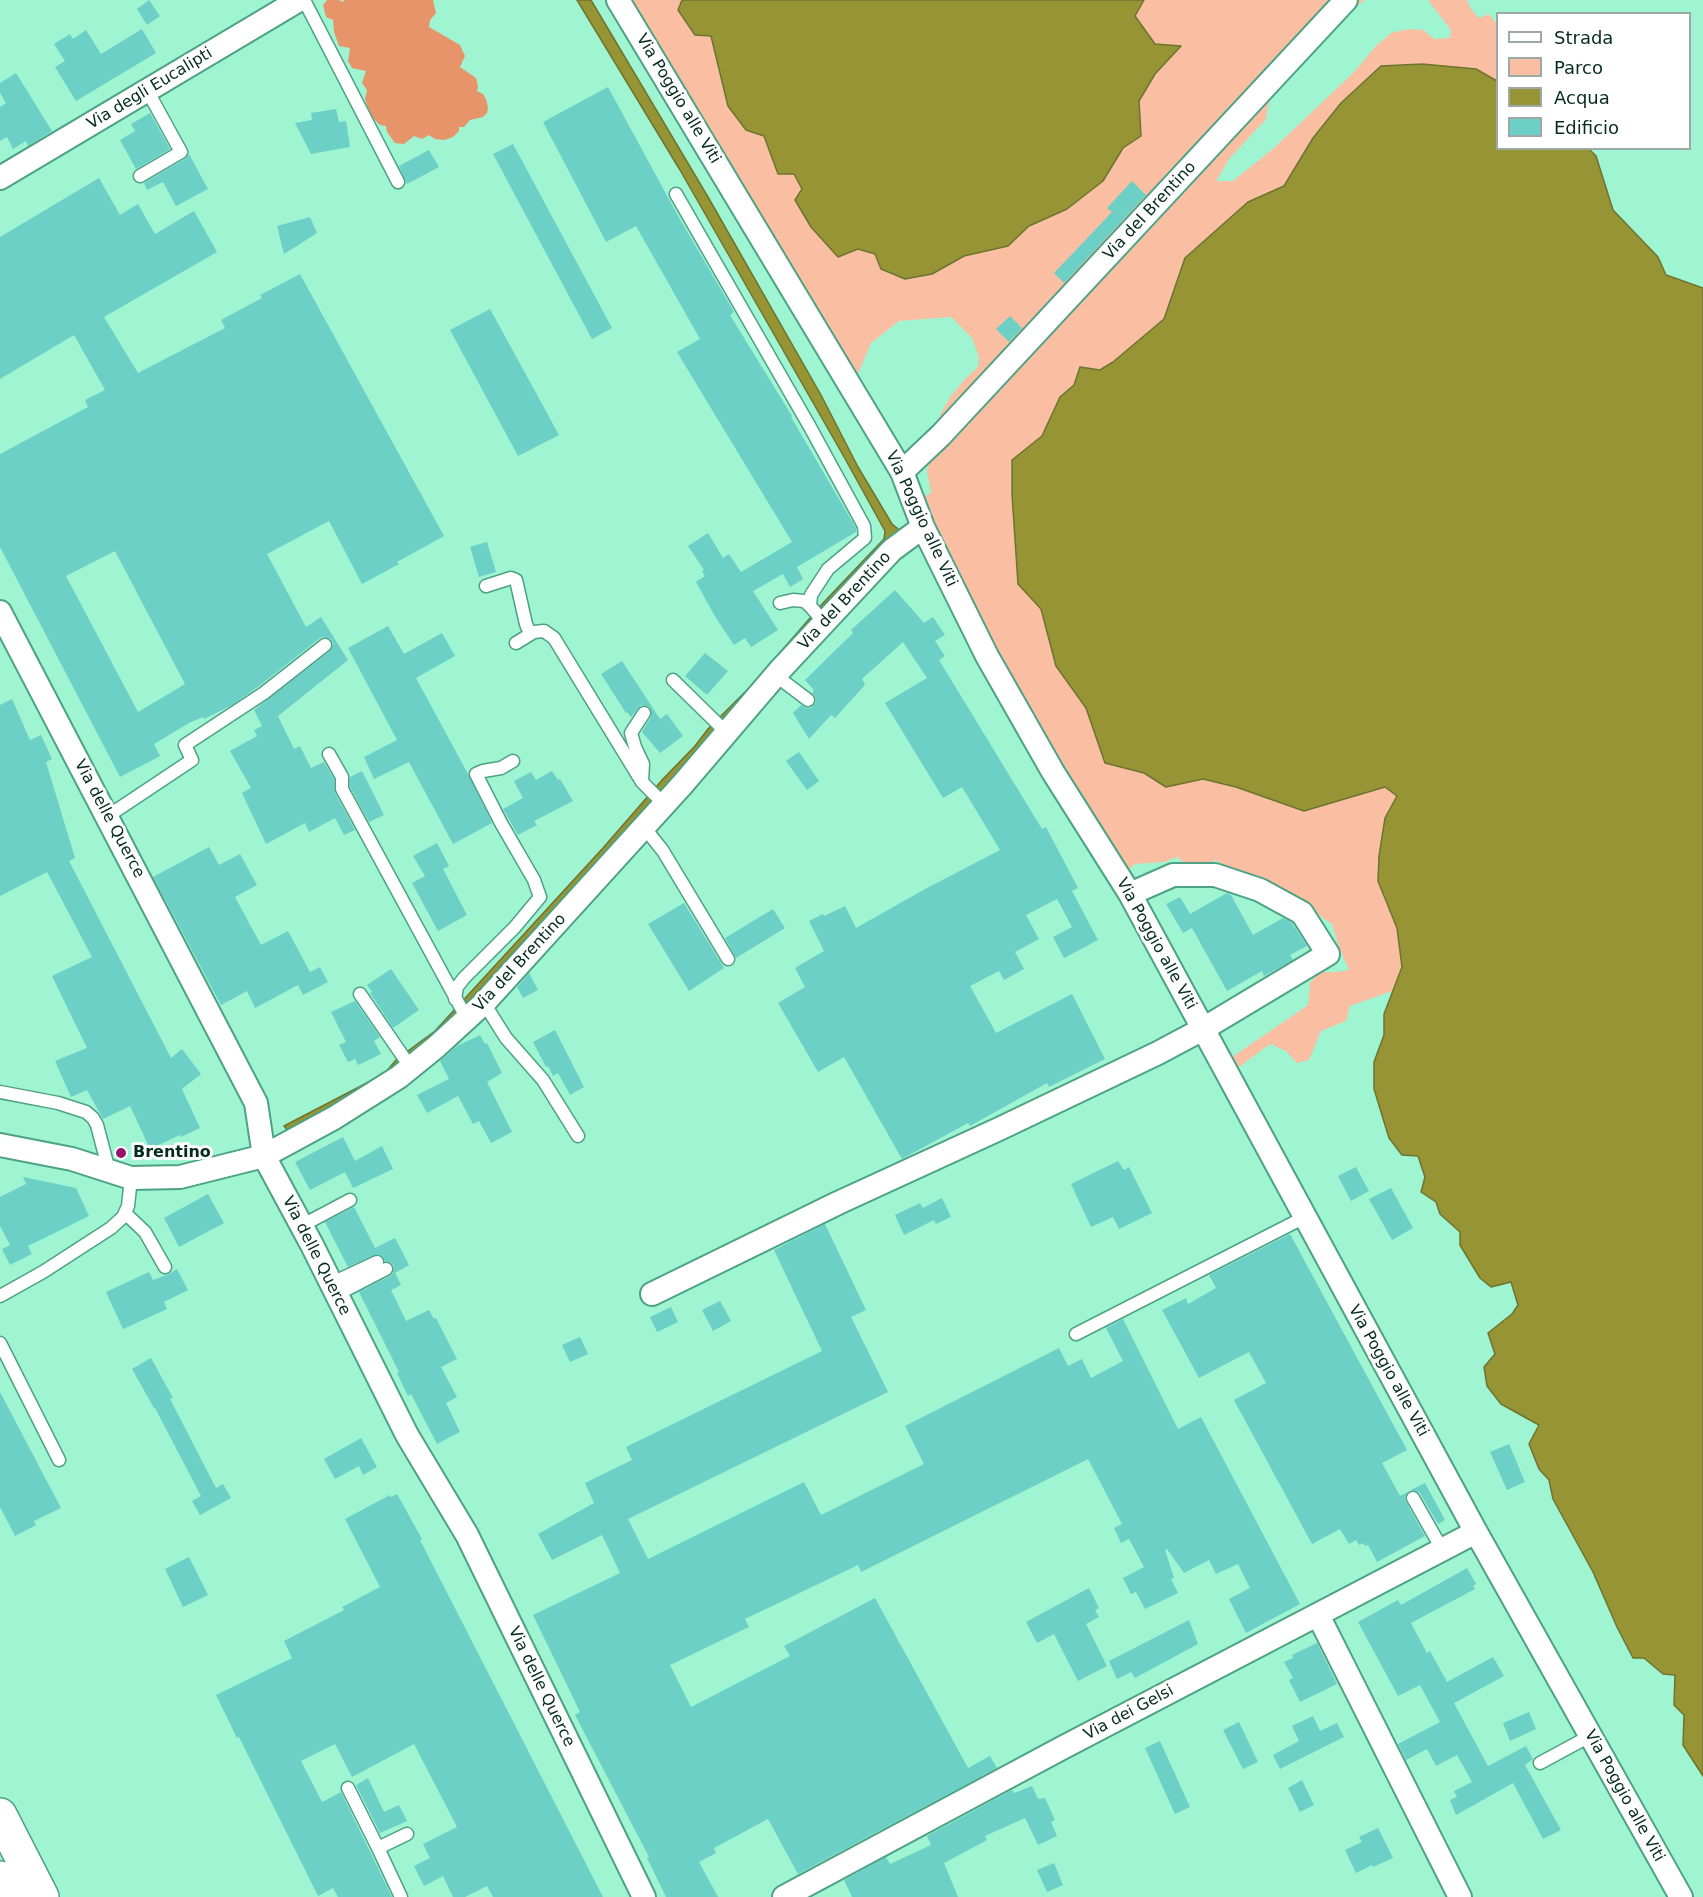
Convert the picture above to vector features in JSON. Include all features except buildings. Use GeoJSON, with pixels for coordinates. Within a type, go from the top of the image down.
{"type":"FeatureCollection","features":[{"type":"Feature","properties":{"kind":"highway"},"geometry":{"type":"LineString","coordinates":[[0,1815],[42,1897]]}},
{"type":"Feature","properties":{"kind":"highway"},"geometry":{"type":"LineString","coordinates":[[0,1878],[10,1897]]}},
{"type":"Feature","properties":{"kind":"street","name":"Via degli Eucalipti"},"geometry":{"type":"LineString","coordinates":[[1,175],[302,0]]}},
{"type":"Feature","properties":{"kind":"street","name":"Via Poggio alle Viti"},"geometry":{"type":"LineString","coordinates":[[618,0],[902,472],[923,527],[987,656],[1053,771],[1130,894],[1476,1532],[1680,1897]]}},
{"type":"Feature","properties":{"kind":"street","name":"Via del Brentino"},"geometry":{"type":"LineString","coordinates":[[902,472],[941,435],[1346,0]]}},
{"type":"Feature","properties":{"kind":"street","name":"Via del Brentino"},"geometry":{"type":"LineString","coordinates":[[0,1144],[72,1159],[131,1178],[180,1177],[264,1156],[334,1118],[411,1068],[461,1009],[484,1004],[665,805],[775,675],[817,614],[892,550],[923,527]]}},
{"type":"Feature","properties":{"kind":"street","name":"Via delle Querce"},"geometry":{"type":"LineString","coordinates":[[0,612],[256,1103],[264,1156],[406,1435],[467,1535],[644,1897]]}},
{"type":"Feature","properties":{"kind":"street"},"geometry":{"type":"LineString","coordinates":[[652,1294],[838,1203],[1018,1120],[1203,1029],[1328,954],[1302,913],[1260,890],[1215,875],[1173,875],[1130,894]]}},
{"type":"Feature","properties":{"kind":"street","name":"Via dei Gelsi"},"geometry":{"type":"LineString","coordinates":[[784,1897],[1062,1748],[1476,1532]]}},
{"type":"Feature","properties":{"kind":"street"},"geometry":{"type":"LineString","coordinates":[[1318,1615],[1460,1897]]}},
{"type":"Feature","properties":{"kind":"lane"},"geometry":{"type":"LineString","coordinates":[[302,0],[398,182]]}},
{"type":"Feature","properties":{"kind":"lane"},"geometry":{"type":"LineString","coordinates":[[140,176],[181,152],[147,90]]}},
{"type":"Feature","properties":{"kind":"lane"},"geometry":{"type":"LineString","coordinates":[[676,194],[864,526],[865,538],[828,569],[811,595],[817,614]]}},
{"type":"Feature","properties":{"kind":"lane"},"geometry":{"type":"LineString","coordinates":[[486,586],[511,578],[516,580],[530,634]]}},
{"type":"Feature","properties":{"kind":"lane"},"geometry":{"type":"LineString","coordinates":[[780,603],[793,600],[804,601],[817,614]]}},
{"type":"Feature","properties":{"kind":"lane"},"geometry":{"type":"LineString","coordinates":[[516,643],[534,632],[544,631],[554,638],[642,782],[665,805]]}},
{"type":"Feature","properties":{"kind":"lane"},"geometry":{"type":"LineString","coordinates":[[108,816],[192,760],[185,745],[264,693],[325,645]]}},
{"type":"Feature","properties":{"kind":"lane"},"geometry":{"type":"LineString","coordinates":[[775,675],[807,700]]}},
{"type":"Feature","properties":{"kind":"lane"},"geometry":{"type":"LineString","coordinates":[[673,680],[727,733]]}},
{"type":"Feature","properties":{"kind":"lane"},"geometry":{"type":"LineString","coordinates":[[642,782],[643,764],[631,733],[644,713]]}},
{"type":"Feature","properties":{"kind":"lane"},"geometry":{"type":"LineString","coordinates":[[330,754],[342,777],[342,789],[416,922],[461,1009]]}},
{"type":"Feature","properties":{"kind":"lane"},"geometry":{"type":"LineString","coordinates":[[461,1009],[457,987],[515,927],[540,897],[534,880],[476,774],[501,768],[513,761]]}},
{"type":"Feature","properties":{"kind":"lane"},"geometry":{"type":"LineString","coordinates":[[644,827],[663,851],[728,959]]}},
{"type":"Feature","properties":{"kind":"lane"},"geometry":{"type":"LineString","coordinates":[[360,994],[411,1068]]}},
{"type":"Feature","properties":{"kind":"lane"},"geometry":{"type":"LineString","coordinates":[[484,1004],[506,1038],[543,1080],[578,1136]]}},
{"type":"Feature","properties":{"kind":"lane"},"geometry":{"type":"LineString","coordinates":[[0,1092],[58,1103],[86,1112],[97,1125],[109,1171]]}},
{"type":"Feature","properties":{"kind":"lane"},"geometry":{"type":"LineString","coordinates":[[0,1296],[43,1272],[111,1228],[125,1213],[128,1206],[131,1178]]}},
{"type":"Feature","properties":{"kind":"lane"},"geometry":{"type":"LineString","coordinates":[[301,1226],[350,1200]]}},
{"type":"Feature","properties":{"kind":"lane"},"geometry":{"type":"LineString","coordinates":[[125,1213],[145,1232],[165,1267]]}},
{"type":"Feature","properties":{"kind":"lane"},"geometry":{"type":"LineString","coordinates":[[1076,1334],[1305,1217]]}},
{"type":"Feature","properties":{"kind":"lane"},"geometry":{"type":"LineString","coordinates":[[333,1289],[381,1265]]}},
{"type":"Feature","properties":{"kind":"lane"},"geometry":{"type":"LineString","coordinates":[[0,1343],[59,1460]]}},
{"type":"Feature","properties":{"kind":"lane"},"geometry":{"type":"LineString","coordinates":[[1413,1498],[1442,1549]]}},
{"type":"Feature","properties":{"kind":"lane"},"geometry":{"type":"LineString","coordinates":[[1540,1763],[1590,1736]]}},
{"type":"Feature","properties":{"kind":"lane"},"geometry":{"type":"LineString","coordinates":[[348,1788],[401,1897]]}},
{"type":"Feature","properties":{"kind":"lane"},"geometry":{"type":"LineString","coordinates":[[378,1848],[407,1834]]}},
{"type":"Feature","properties":{"kind":"green space"},"geometry":{"type":"Polygon","coordinates":[[[618,0],[682,0],[678,10],[711,35],[728,106],[746,130],[764,136],[778,174],[794,173],[802,189],[858,249],[875,254],[881,269],[932,274],[964,256],[1008,246],[1029,226],[1067,209],[1103,181],[1123,148],[1141,136],[1138,101],[1155,74],[1181,47],[1155,44],[1135,16],[1144,0],[1364,0],[1329,32],[1276,88],[1268,106],[1266,119],[1229,159],[1216,181],[1233,181],[1274,148],[1354,72],[1375,47],[1391,33],[1408,29],[1423,30],[1434,39],[1450,38],[1451,30],[1428,0],[1467,0],[1479,18],[1489,14],[1496,23],[1496,80],[1476,69],[1422,64],[1381,66],[1341,103],[1313,138],[1284,186],[1248,202],[1185,258],[1164,319],[1113,362],[1100,370],[1080,367],[1074,385],[1060,397],[1042,436],[1012,460],[1018,584],[1041,609],[1056,666],[1086,708],[1105,763],[1143,773],[1166,787],[1203,779],[1236,787],[1385,787],[1397,796],[1385,818],[1378,881],[1397,928],[1402,967],[1392,991],[1350,1006],[1346,1021],[1321,1031],[1309,1060],[1297,1063],[1286,1051],[1270,1044],[1228,1075],[1222,1064],[1308,1005],[1310,983],[1320,972],[1349,970],[1332,924],[1307,907],[1295,895],[1288,898],[1235,873],[1216,860],[1199,867],[1185,864],[1177,857],[1164,862],[1135,864],[1120,878],[913,502],[931,493],[927,471],[936,440],[933,428],[950,397],[978,367],[979,357],[972,338],[951,317],[899,321],[871,343],[852,388],[618,0]]]}},
{"type":"Feature","properties":{"kind":"shaded area"},"geometry":{"type":"Polygon","coordinates":[[[327,0],[343,2],[344,0],[433,0],[436,13],[430,20],[429,27],[460,45],[465,56],[460,67],[476,78],[477,91],[486,99],[487,113],[483,117],[470,120],[464,127],[459,127],[459,131],[453,137],[444,140],[435,139],[429,135],[422,139],[414,136],[404,144],[395,143],[387,132],[386,126],[380,125],[373,118],[368,108],[365,99],[367,90],[362,83],[366,71],[352,68],[348,61],[350,48],[339,46],[333,20],[326,17],[323,5],[327,0]]]}},
{"type":"Feature","properties":{"kind":"water"},"geometry":{"type":"Polygon","coordinates":[[[577,0],[591,0],[708,197],[821,395],[858,467],[892,524],[902,532],[730,715],[433,1040],[386,1077],[289,1132],[284,1126],[384,1074],[397,1059],[435,1031],[603,848],[708,729],[750,687],[824,602],[884,539],[885,531],[843,455],[680,170],[577,0]]]}},
{"type":"Feature","properties":{"kind":"water"},"geometry":{"type":"Polygon","coordinates":[[[682,0],[1144,0],[1135,16],[1155,44],[1181,46],[1155,74],[1139,101],[1141,136],[1123,148],[1103,181],[1067,209],[1029,226],[1008,246],[964,256],[932,274],[905,279],[881,269],[875,254],[858,249],[838,257],[811,227],[795,200],[802,189],[794,174],[778,174],[764,136],[746,130],[728,106],[711,36],[695,35],[678,10],[682,0]]]}},
{"type":"Feature","properties":{"kind":"water"},"geometry":{"type":"Polygon","coordinates":[[[1422,64],[1476,69],[1496,80],[1496,150],[1590,150],[1596,156],[1613,210],[1658,257],[1666,275],[1703,288],[1703,1776],[1683,1745],[1684,1715],[1674,1705],[1675,1675],[1663,1674],[1644,1658],[1633,1658],[1593,1572],[1553,1499],[1549,1480],[1539,1469],[1529,1444],[1539,1425],[1501,1404],[1487,1386],[1484,1367],[1495,1354],[1488,1333],[1512,1314],[1518,1305],[1511,1282],[1491,1287],[1480,1278],[1460,1245],[1460,1232],[1440,1214],[1436,1202],[1421,1192],[1425,1177],[1418,1156],[1402,1155],[1389,1138],[1374,1089],[1374,1062],[1384,1035],[1384,1014],[1402,967],[1397,928],[1378,881],[1385,818],[1397,796],[1385,787],[1304,811],[1236,787],[1203,779],[1166,787],[1144,773],[1105,763],[1086,708],[1056,666],[1041,609],[1018,584],[1012,460],[1042,436],[1060,397],[1074,385],[1080,367],[1100,370],[1113,362],[1164,319],[1185,258],[1248,202],[1284,186],[1313,138],[1341,103],[1381,66],[1422,64]]]}},
{"type":"Feature","properties":{"kind":"place","name":"Brentino"},"geometry":{"type":"Point","coordinates":[121,1153]}}]}
